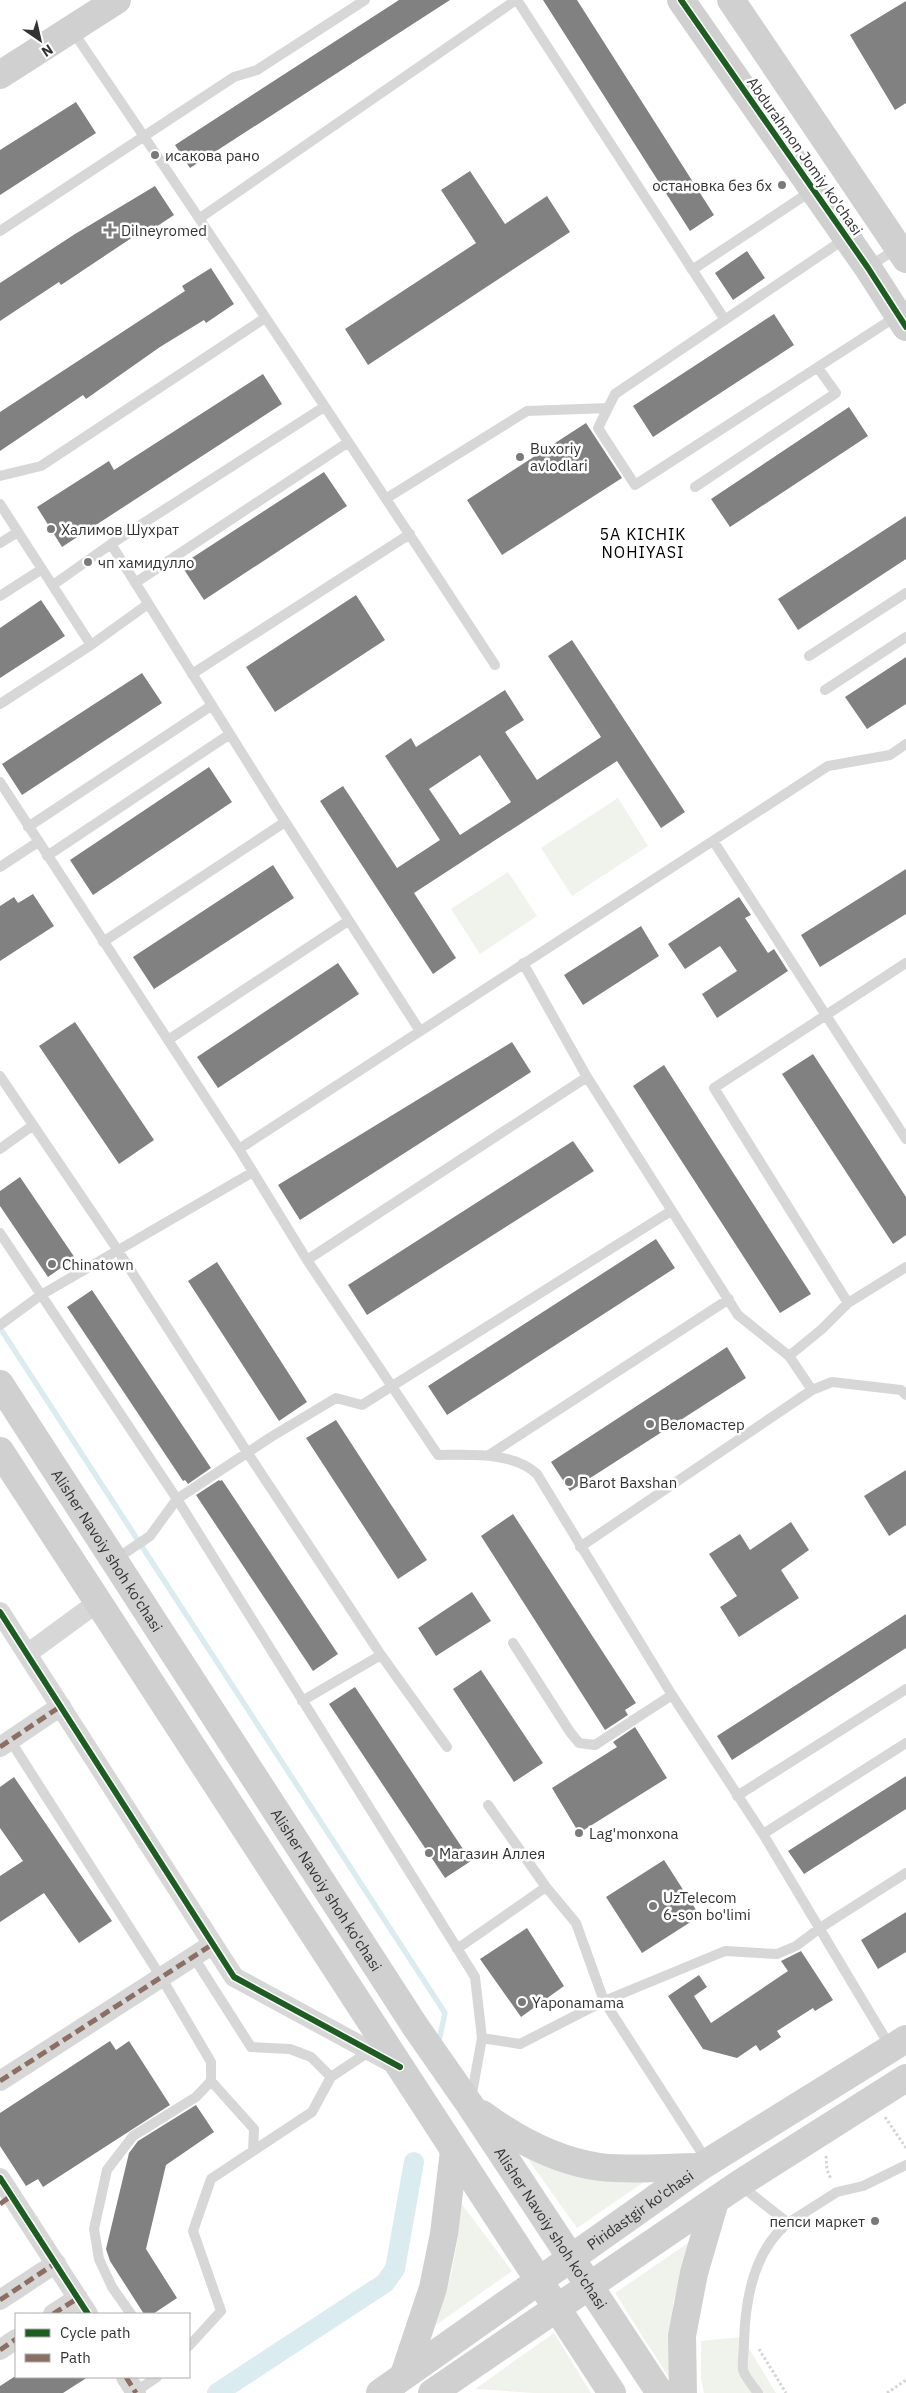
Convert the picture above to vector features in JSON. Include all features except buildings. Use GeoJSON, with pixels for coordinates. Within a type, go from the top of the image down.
{"type":"FeatureCollection","features":[{"type":"Feature","properties":{"kind":"main road"},"geometry":{"type":"LineString","coordinates":[[0,59],[93,0]]}},
{"type":"Feature","properties":{"kind":"main road"},"geometry":{"type":"LineString","coordinates":[[0,75],[117,0]]}},
{"type":"Feature","properties":{"kind":"main road","name":"Abdurahmon Jomiy ko'chasi"},"geometry":{"type":"LineString","coordinates":[[681,0],[868,268],[902,321]]}},
{"type":"Feature","properties":{"kind":"main road","name":"Abdurahmon Jomiy ko'chasi"},"geometry":{"type":"LineString","coordinates":[[732,0],[903,250]]}},
{"type":"Feature","properties":{"kind":"main road","name":"Alisher Navoiy shoh ko'chasi"},"geometry":{"type":"LineString","coordinates":[[0,1384],[121,1554],[415,2026],[470,2105],[569,2258],[660,2393]]}},
{"type":"Feature","properties":{"kind":"main road"},"geometry":{"type":"LineString","coordinates":[[0,1451],[454,2151],[559,2308],[612,2393]]}},
{"type":"Feature","properties":{"kind":"main road","name":"Piridastgir ko'chasi"},"geometry":{"type":"LineString","coordinates":[[380,2393],[704,2164],[854,2069],[899,2044]]}},
{"type":"Feature","properties":{"kind":"main road"},"geometry":{"type":"LineString","coordinates":[[432,2393],[739,2184],[906,2078]]}},
{"type":"Feature","properties":{"kind":"main road"},"geometry":{"type":"LineString","coordinates":[[470,2105],[509,2134],[572,2160],[599,2166],[628,2169],[704,2164]]}},
{"type":"Feature","properties":{"kind":"main road"},"geometry":{"type":"LineString","coordinates":[[404,2375],[433,2288],[444,2234],[454,2151]]}},
{"type":"Feature","properties":{"kind":"main road"},"geometry":{"type":"LineString","coordinates":[[683,2393],[682,2336],[694,2273],[715,2201]]}},
{"type":"Feature","properties":{"kind":"street"},"geometry":{"type":"LineString","coordinates":[[27,1654],[98,1602]]}},
{"type":"Feature","properties":{"kind":"street"},"geometry":{"type":"LineString","coordinates":[[0,1612],[234,1977],[400,2067]]}},
{"type":"Feature","properties":{"kind":"street"},"geometry":{"type":"LineString","coordinates":[[5,1744],[61,1706]]}},
{"type":"Feature","properties":{"kind":"street"},"geometry":{"type":"LineString","coordinates":[[0,2081],[213,1944]]}},
{"type":"Feature","properties":{"kind":"street"},"geometry":{"type":"LineString","coordinates":[[0,2178],[6,2200],[56,2264],[83,2306],[57,2313]]}},
{"type":"Feature","properties":{"kind":"street"},"geometry":{"type":"LineString","coordinates":[[0,2300],[56,2264]]}},
{"type":"Feature","properties":{"kind":"street"},"geometry":{"type":"LineString","coordinates":[[0,2350],[15,2340]]}},
{"type":"Feature","properties":{"kind":"street"},"geometry":{"type":"LineString","coordinates":[[127,2378],[135,2393]]}},
{"type":"Feature","properties":{"kind":"lane"},"geometry":{"type":"LineString","coordinates":[[0,231],[234,77],[256,70],[365,0]]}},
{"type":"Feature","properties":{"kind":"lane"},"geometry":{"type":"LineString","coordinates":[[200,218],[517,0],[725,320]]}},
{"type":"Feature","properties":{"kind":"lane"},"geometry":{"type":"LineString","coordinates":[[72,29],[200,218],[347,442],[387,498],[495,665]]}},
{"type":"Feature","properties":{"kind":"lane"},"geometry":{"type":"LineString","coordinates":[[692,270],[814,190]]}},
{"type":"Feature","properties":{"kind":"lane"},"geometry":{"type":"LineString","coordinates":[[847,238],[615,394],[598,428],[635,484],[818,368],[902,321]]}},
{"type":"Feature","properties":{"kind":"lane"},"geometry":{"type":"LineString","coordinates":[[868,268],[903,250]]}},
{"type":"Feature","properties":{"kind":"lane"},"geometry":{"type":"LineString","coordinates":[[0,476],[41,466],[265,318]]}},
{"type":"Feature","properties":{"kind":"lane"},"geometry":{"type":"LineString","coordinates":[[695,487],[836,394],[818,368]]}},
{"type":"Feature","properties":{"kind":"lane"},"geometry":{"type":"LineString","coordinates":[[52,586],[111,544],[324,407]]}},
{"type":"Feature","properties":{"kind":"lane"},"geometry":{"type":"LineString","coordinates":[[387,498],[527,411],[608,408]]}},
{"type":"Feature","properties":{"kind":"lane"},"geometry":{"type":"LineString","coordinates":[[135,583],[347,442]]}},
{"type":"Feature","properties":{"kind":"lane"},"geometry":{"type":"LineString","coordinates":[[0,504],[91,645]]}},
{"type":"Feature","properties":{"kind":"lane"},"geometry":{"type":"LineString","coordinates":[[0,543],[18,532]]}},
{"type":"Feature","properties":{"kind":"lane"},"geometry":{"type":"LineString","coordinates":[[192,674],[410,534]]}},
{"type":"Feature","properties":{"kind":"lane"},"geometry":{"type":"LineString","coordinates":[[111,544],[211,706],[420,1031]]}},
{"type":"Feature","properties":{"kind":"lane"},"geometry":{"type":"LineString","coordinates":[[0,596],[42,569]]}},
{"type":"Feature","properties":{"kind":"lane"},"geometry":{"type":"LineString","coordinates":[[809,656],[906,593]]}},
{"type":"Feature","properties":{"kind":"lane"},"geometry":{"type":"LineString","coordinates":[[0,704],[91,645],[148,604]]}},
{"type":"Feature","properties":{"kind":"lane"},"geometry":{"type":"LineString","coordinates":[[825,690],[906,637]]}},
{"type":"Feature","properties":{"kind":"lane"},"geometry":{"type":"LineString","coordinates":[[28,826],[211,706]]}},
{"type":"Feature","properties":{"kind":"lane"},"geometry":{"type":"LineString","coordinates":[[47,856],[230,734]]}},
{"type":"Feature","properties":{"kind":"lane"},"geometry":{"type":"LineString","coordinates":[[239,1149],[714,842],[828,766],[890,754],[906,744]]}},
{"type":"Feature","properties":{"kind":"lane"},"geometry":{"type":"LineString","coordinates":[[0,782],[239,1149],[307,1260],[438,1455],[489,1456],[529,1467],[537,1474],[672,1695],[763,1834],[820,1928],[899,2044]]}},
{"type":"Feature","properties":{"kind":"lane"},"geometry":{"type":"LineString","coordinates":[[103,942],[285,822]]}},
{"type":"Feature","properties":{"kind":"lane"},"geometry":{"type":"LineString","coordinates":[[0,868],[38,842]]}},
{"type":"Feature","properties":{"kind":"lane"},"geometry":{"type":"LineString","coordinates":[[714,842],[906,1139]]}},
{"type":"Feature","properties":{"kind":"lane"},"geometry":{"type":"LineString","coordinates":[[168,1040],[348,921]]}},
{"type":"Feature","properties":{"kind":"lane"},"geometry":{"type":"LineString","coordinates":[[848,1303],[714,1088],[906,963]]}},
{"type":"Feature","properties":{"kind":"lane"},"geometry":{"type":"LineString","coordinates":[[523,964],[587,1077],[738,1315],[789,1356],[812,1390]]}},
{"type":"Feature","properties":{"kind":"lane"},"geometry":{"type":"LineString","coordinates":[[0,1076],[32,1126],[117,1249],[247,1452],[381,1655],[448,1747]]}},
{"type":"Feature","properties":{"kind":"lane"},"geometry":{"type":"LineString","coordinates":[[307,1260],[587,1077]]}},
{"type":"Feature","properties":{"kind":"lane"},"geometry":{"type":"LineString","coordinates":[[0,1149],[32,1126]]}},
{"type":"Feature","properties":{"kind":"lane"},"geometry":{"type":"LineString","coordinates":[[3,1322],[41,1295],[117,1249],[218,1194],[253,1172]]}},
{"type":"Feature","properties":{"kind":"lane"},"geometry":{"type":"LineString","coordinates":[[121,1554],[150,1536],[177,1499],[247,1452],[336,1398],[362,1406],[671,1211]]}},
{"type":"Feature","properties":{"kind":"lane"},"geometry":{"type":"LineString","coordinates":[[0,1233],[177,1499],[475,1977],[482,2038],[470,2105]]}},
{"type":"Feature","properties":{"kind":"lane"},"geometry":{"type":"LineString","coordinates":[[789,1356],[822,1329],[848,1303],[906,1267]]}},
{"type":"Feature","properties":{"kind":"lane"},"geometry":{"type":"LineString","coordinates":[[489,1456],[729,1299]]}},
{"type":"Feature","properties":{"kind":"lane"},"geometry":{"type":"LineString","coordinates":[[580,1547],[812,1390],[832,1382],[901,1390],[906,1395]]}},
{"type":"Feature","properties":{"kind":"lane"},"geometry":{"type":"LineString","coordinates":[[513,1643],[570,1732],[580,1743],[595,1745],[672,1695]]}},
{"type":"Feature","properties":{"kind":"lane"},"geometry":{"type":"LineString","coordinates":[[302,1701],[381,1655]]}},
{"type":"Feature","properties":{"kind":"lane"},"geometry":{"type":"LineString","coordinates":[[738,1796],[906,1689]]}},
{"type":"Feature","properties":{"kind":"lane"},"geometry":{"type":"LineString","coordinates":[[763,1834],[906,1743]]}},
{"type":"Feature","properties":{"kind":"lane"},"geometry":{"type":"LineString","coordinates":[[5,1744],[161,1977],[211,2062],[212,2081],[254,2129],[253,2151]]}},
{"type":"Feature","properties":{"kind":"lane"},"geometry":{"type":"LineString","coordinates":[[488,1805],[546,1887],[576,1923],[604,2001],[704,2164]]}},
{"type":"Feature","properties":{"kind":"lane"},"geometry":{"type":"LineString","coordinates":[[482,2038],[520,2044],[604,2001],[725,1951],[777,1954],[796,1946],[820,1928],[906,1873]]}},
{"type":"Feature","properties":{"kind":"lane"},"geometry":{"type":"LineString","coordinates":[[457,1949],[546,1887]]}},
{"type":"Feature","properties":{"kind":"lane"},"geometry":{"type":"LineString","coordinates":[[193,1956],[252,2047],[290,2049],[311,2057],[331,2077]]}},
{"type":"Feature","properties":{"kind":"lane"},"geometry":{"type":"LineString","coordinates":[[190,2345],[221,2311],[193,2231],[212,2179],[312,2112],[331,2077],[370,2051]]}},
{"type":"Feature","properties":{"kind":"lane"},"geometry":{"type":"LineString","coordinates":[[130,2313],[112,2287],[99,2259],[94,2229],[107,2170],[133,2136],[196,2097],[212,2081]]}},
{"type":"Feature","properties":{"kind":"lane"},"geometry":{"type":"LineString","coordinates":[[758,2393],[743,2370],[744,2326],[751,2282],[761,2259],[779,2230],[837,2192],[863,2186],[906,2165]]}},
{"type":"Feature","properties":{"kind":"lane"},"geometry":{"type":"LineString","coordinates":[[739,2184],[788,2223]]}},
{"type":"Feature","properties":{"kind":"lane"},"geometry":{"type":"LineString","coordinates":[[135,2393],[156,2378]]}},
{"type":"Feature","properties":{"kind":"path"},"geometry":{"type":"LineString","coordinates":[[874,2098],[906,2148]]}},
{"type":"Feature","properties":{"kind":"path"},"geometry":{"type":"LineString","coordinates":[[834,2151],[826,2156],[827,2170],[837,2192]]}},
{"type":"Feature","properties":{"kind":"path"},"geometry":{"type":"LineString","coordinates":[[744,2326],[786,2393]]}},
{"type":"Feature","properties":{"kind":"path"},"geometry":{"type":"LineString","coordinates":[[887,2393],[906,2380]]}},
{"type":"Feature","properties":{"kind":"shaded area"},"geometry":{"type":"Polygon","coordinates":[[[618,798],[648,846],[572,896],[541,848],[618,798]]]}},
{"type":"Feature","properties":{"kind":"shaded area"},"geometry":{"type":"Polygon","coordinates":[[[508,872],[537,916],[480,954],[451,909],[508,872]]]}},
{"type":"Feature","properties":{"kind":"shaded area"},"geometry":{"type":"Polygon","coordinates":[[[525,2155],[647,2180],[577,2228],[525,2155]]]}},
{"type":"Feature","properties":{"kind":"shaded area"},"geometry":{"type":"Polygon","coordinates":[[[458,2199],[512,2271],[436,2325],[451,2275],[458,2238],[458,2199]]]}},
{"type":"Feature","properties":{"kind":"shaded area"},"geometry":{"type":"Polygon","coordinates":[[[691,2241],[673,2303],[671,2381],[615,2293],[691,2241]]]}},
{"type":"Feature","properties":{"kind":"shaded area"},"geometry":{"type":"Polygon","coordinates":[[[554,2333],[591,2393],[534,2393],[475,2389],[554,2333]]]}},
{"type":"Feature","properties":{"kind":"shaded area"},"geometry":{"type":"Polygon","coordinates":[[[742,2337],[776,2393],[704,2393],[701,2379],[701,2341],[742,2337]]]}},
{"type":"Feature","properties":{"kind":"waterway"},"geometry":{"type":"LineString","coordinates":[[0,1328],[445,2013],[438,2045]]}},
{"type":"Feature","properties":{"kind":"waterway"},"geometry":{"type":"LineString","coordinates":[[217,2393],[385,2283],[395,2269],[414,2162]]}},
{"type":"Feature","properties":{"kind":"marked path"},"geometry":{"type":"LineString","coordinates":[[0,1747],[61,1706]]}},
{"type":"Feature","properties":{"kind":"marked path"},"geometry":{"type":"LineString","coordinates":[[0,2081],[213,1944]]}},
{"type":"Feature","properties":{"kind":"marked path"},"geometry":{"type":"LineString","coordinates":[[0,2204],[11,2196]]}},
{"type":"Feature","properties":{"kind":"marked path"},"geometry":{"type":"LineString","coordinates":[[0,2300],[56,2263]]}},
{"type":"Feature","properties":{"kind":"marked path"},"geometry":{"type":"LineString","coordinates":[[55,2313],[78,2298]]}},
{"type":"Feature","properties":{"kind":"marked path"},"geometry":{"type":"LineString","coordinates":[[0,2350],[15,2340]]}},
{"type":"Feature","properties":{"kind":"marked path"},"geometry":{"type":"LineString","coordinates":[[127,2378],[136,2393]]}},
{"type":"Feature","properties":{"kind":"cycle path"},"geometry":{"type":"LineString","coordinates":[[681,0],[868,268],[906,327]]}},
{"type":"Feature","properties":{"kind":"cycle path"},"geometry":{"type":"LineString","coordinates":[[0,1612],[234,1977],[400,2067]]}},
{"type":"Feature","properties":{"kind":"cycle path"},"geometry":{"type":"LineString","coordinates":[[0,2178],[87,2313]]}},
{"type":"Feature","properties":{"kind":"place","name":"исакова рано"},"geometry":{"type":"Point","coordinates":[155,155]}},
{"type":"Feature","properties":{"kind":"place","name":"остановка без бх"},"geometry":{"type":"Point","coordinates":[782,185]}},
{"type":"Feature","properties":{"kind":"place","name":"Dilneyromed"},"geometry":{"type":"Point","coordinates":[110,230]}},
{"type":"Feature","properties":{"kind":"place","name":"Buxoriy avlodlari"},"geometry":{"type":"Point","coordinates":[520,457]}},
{"type":"Feature","properties":{"kind":"place","name":"Халимов Шухрат"},"geometry":{"type":"Point","coordinates":[51,529]}},
{"type":"Feature","properties":{"kind":"place","name":"чп хамидулло"},"geometry":{"type":"Point","coordinates":[88,562]}},
{"type":"Feature","properties":{"kind":"place","name":"Chinatown"},"geometry":{"type":"Point","coordinates":[52,1264]}},
{"type":"Feature","properties":{"kind":"place","name":"Веломастер"},"geometry":{"type":"Point","coordinates":[650,1424]}},
{"type":"Feature","properties":{"kind":"place","name":"Barot Baxshan"},"geometry":{"type":"Point","coordinates":[569,1482]}},
{"type":"Feature","properties":{"kind":"place","name":"Lag'monxona"},"geometry":{"type":"Point","coordinates":[579,1833]}},
{"type":"Feature","properties":{"kind":"place","name":"Магазин Аллея"},"geometry":{"type":"Point","coordinates":[429,1853]}},
{"type":"Feature","properties":{"kind":"place","name":"UzTelecom 6-son bo'limi"},"geometry":{"type":"Point","coordinates":[653,1906]}},
{"type":"Feature","properties":{"kind":"place","name":"Yaponamama"},"geometry":{"type":"Point","coordinates":[522,2002]}},
{"type":"Feature","properties":{"kind":"place","name":"пепси маркет"},"geometry":{"type":"Point","coordinates":[875,2221]}},
{"type":"Feature","properties":{"kind":"district","name":"5A KICHIK NOHIYASI"},"geometry":{"type":"Point","coordinates":[643,543]}}]}
